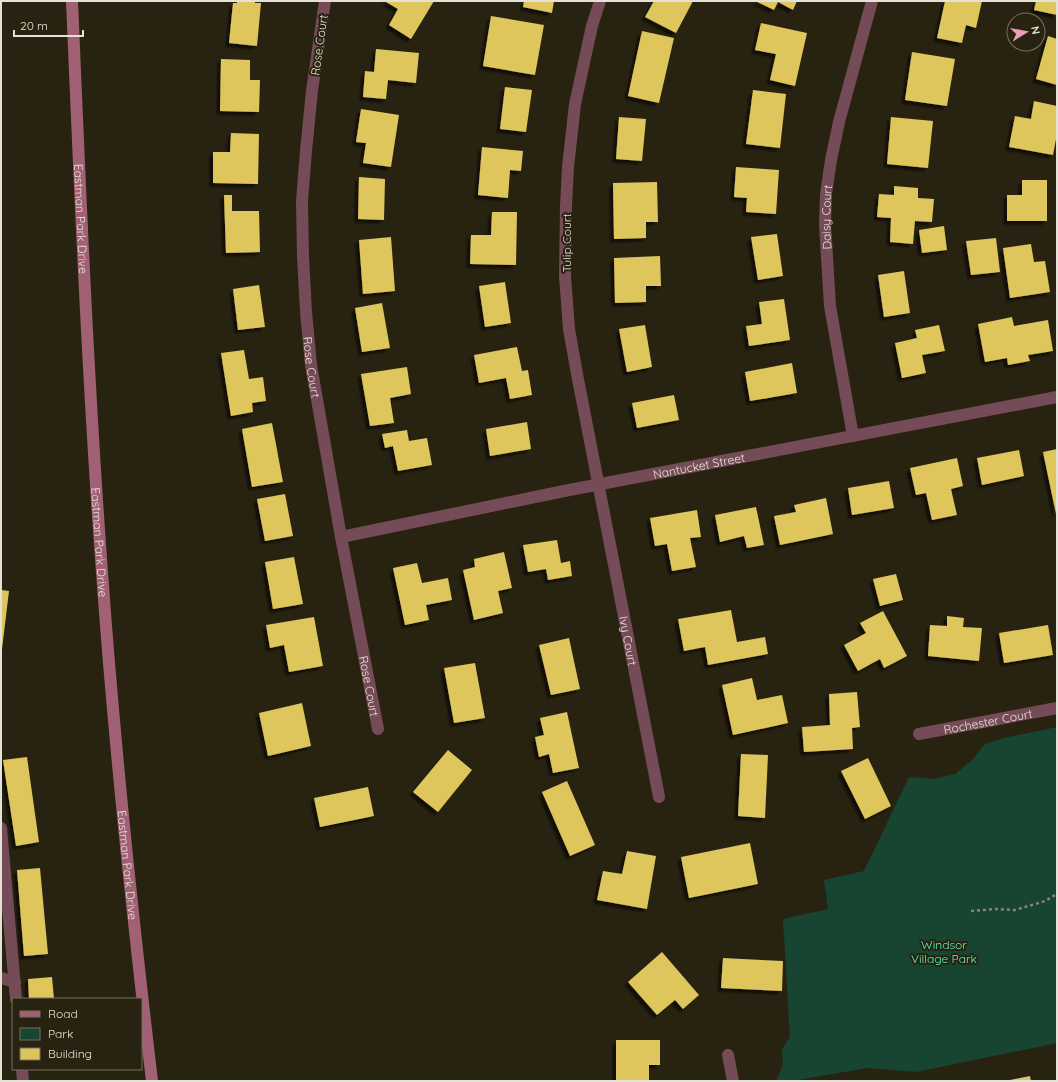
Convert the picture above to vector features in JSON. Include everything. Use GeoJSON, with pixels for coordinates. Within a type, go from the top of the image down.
{"type":"FeatureCollection","features":[{"type":"Feature","properties":{"kind":"street","name":"Eastman Park Drive"},"geometry":{"type":"LineString","coordinates":[[72,1],[83,255],[102,571],[122,812],[152,1081]]}},
{"type":"Feature","properties":{"kind":"street","name":"Rose Court"},"geometry":{"type":"LineString","coordinates":[[325,1],[312,91],[306,152],[302,201],[303,256],[311,365],[341,537],[378,729]]}},
{"type":"Feature","properties":{"kind":"street","name":"Tulip Court"},"geometry":{"type":"LineString","coordinates":[[598,486],[569,329],[565,269],[568,167],[575,104],[592,26],[600,1]]}},
{"type":"Feature","properties":{"kind":"street","name":"Daisy Court"},"geometry":{"type":"LineString","coordinates":[[853,436],[830,306],[825,224],[826,194],[839,122],[872,1]]}},
{"type":"Feature","properties":{"kind":"street","name":"Nantucket Street"},"geometry":{"type":"LineString","coordinates":[[341,537],[564,491],[598,486],[1057,397]]}},
{"type":"Feature","properties":{"kind":"street","name":"Ivy Court"},"geometry":{"type":"LineString","coordinates":[[598,486],[659,797]]}},
{"type":"Feature","properties":{"kind":"street","name":"Rochester Court"},"geometry":{"type":"LineString","coordinates":[[919,734],[1057,708]]}},
{"type":"Feature","properties":{"kind":"street"},"geometry":{"type":"LineString","coordinates":[[1,828],[16,998]]}},
{"type":"Feature","properties":{"kind":"street"},"geometry":{"type":"LineString","coordinates":[[1,978],[15,982]]}},
{"type":"Feature","properties":{"kind":"street"},"geometry":{"type":"LineString","coordinates":[[728,1055],[733,1081]]}},
{"type":"Feature","properties":{"kind":"street"},"geometry":{"type":"LineString","coordinates":[[22,1070],[23,1081]]}},
{"type":"Feature","properties":{"kind":"path"},"geometry":{"type":"LineString","coordinates":[[971,911],[996,909],[1015,910],[1046,902],[1057,894]]}},
{"type":"Feature","properties":{"kind":"green space","name":"Windsor Village Park"},"geometry":{"type":"Polygon","coordinates":[[[1057,727],[1057,1043],[916,1072],[867,1068],[792,1081],[776,1081],[783,1065],[782,1049],[790,1037],[783,919],[828,909],[824,880],[864,871],[909,777],[933,779],[955,774],[972,760],[985,744],[1004,738],[1057,727]]]}},
{"type":"Feature","properties":{"kind":"building"},"geometry":{"type":"Polygon","coordinates":[[[237,1],[255,1],[255,3],[261,3],[257,46],[229,43],[233,3],[237,3],[237,1]]]}},
{"type":"Feature","properties":{"kind":"building"},"geometry":{"type":"Polygon","coordinates":[[[434,1],[411,39],[389,25],[398,9],[386,2],[434,1]]]}},
{"type":"Feature","properties":{"kind":"building"},"geometry":{"type":"Polygon","coordinates":[[[524,1],[554,1],[552,13],[523,7],[524,1]]]}},
{"type":"Feature","properties":{"kind":"building"},"geometry":{"type":"Polygon","coordinates":[[[654,1],[693,1],[676,33],[645,17],[654,1]]]}},
{"type":"Feature","properties":{"kind":"building"},"geometry":{"type":"Polygon","coordinates":[[[755,1],[797,1],[793,10],[778,2],[774,10],[755,1]]]}},
{"type":"Feature","properties":{"kind":"building"},"geometry":{"type":"Polygon","coordinates":[[[945,1],[982,1],[976,28],[966,25],[962,43],[937,38],[945,1]]]}},
{"type":"Feature","properties":{"kind":"building"},"geometry":{"type":"Polygon","coordinates":[[[1036,1],[1057,1],[1057,15],[1034,10],[1036,1]]]}},
{"type":"Feature","properties":{"kind":"building"},"geometry":{"type":"Polygon","coordinates":[[[491,16],[544,25],[535,75],[483,66],[491,16]]]}},
{"type":"Feature","properties":{"kind":"building"},"geometry":{"type":"Polygon","coordinates":[[[761,23],[807,33],[795,86],[770,80],[776,54],[755,50],[761,23]]]}},
{"type":"Feature","properties":{"kind":"building"},"geometry":{"type":"Polygon","coordinates":[[[642,31],[674,38],[659,103],[628,96],[642,31]]]}},
{"type":"Feature","properties":{"kind":"building"},"geometry":{"type":"Polygon","coordinates":[[[1048,36],[1057,39],[1057,85],[1036,79],[1044,52],[1046,52],[1048,36]]]}},
{"type":"Feature","properties":{"kind":"building"},"geometry":{"type":"Polygon","coordinates":[[[376,49],[419,53],[416,83],[388,80],[386,99],[363,97],[365,71],[374,72],[376,49]]]}},
{"type":"Feature","properties":{"kind":"building"},"geometry":{"type":"Polygon","coordinates":[[[912,52],[955,59],[947,106],[905,100],[912,52]]]}},
{"type":"Feature","properties":{"kind":"building"},"geometry":{"type":"Polygon","coordinates":[[[221,59],[250,60],[250,80],[260,80],[259,112],[220,111],[221,59]]]}},
{"type":"Feature","properties":{"kind":"building"},"geometry":{"type":"Polygon","coordinates":[[[505,87],[532,90],[526,132],[500,129],[505,87]]]}},
{"type":"Feature","properties":{"kind":"building"},"geometry":{"type":"Polygon","coordinates":[[[753,90],[786,94],[780,148],[746,144],[753,90]]]}},
{"type":"Feature","properties":{"kind":"building"},"geometry":{"type":"Polygon","coordinates":[[[1034,101],[1057,106],[1057,134],[1053,155],[1009,147],[1015,116],[1031,119],[1034,101]]]}},
{"type":"Feature","properties":{"kind":"building"},"geometry":{"type":"Polygon","coordinates":[[[361,109],[399,115],[391,167],[363,163],[366,143],[356,142],[361,109]]]}},
{"type":"Feature","properties":{"kind":"building"},"geometry":{"type":"Polygon","coordinates":[[[619,117],[646,119],[642,161],[616,159],[619,117]]]}},
{"type":"Feature","properties":{"kind":"building"},"geometry":{"type":"Polygon","coordinates":[[[891,117],[933,121],[928,168],[887,164],[891,117]]]}},
{"type":"Feature","properties":{"kind":"building"},"geometry":{"type":"Polygon","coordinates":[[[231,133],[259,134],[258,184],[213,183],[213,152],[230,152],[231,133]]]}},
{"type":"Feature","properties":{"kind":"building"},"geometry":{"type":"Polygon","coordinates":[[[482,147],[523,151],[521,171],[510,170],[508,198],[478,195],[482,147]]]}},
{"type":"Feature","properties":{"kind":"building"},"geometry":{"type":"Polygon","coordinates":[[[736,167],[779,170],[776,214],[746,212],[747,198],[734,197],[736,167]]]}},
{"type":"Feature","properties":{"kind":"building"},"geometry":{"type":"Polygon","coordinates":[[[359,177],[385,179],[384,220],[358,219],[359,177]]]}},
{"type":"Feature","properties":{"kind":"building"},"geometry":{"type":"Polygon","coordinates":[[[1022,180],[1047,180],[1047,221],[1007,221],[1007,195],[1022,195],[1022,180]]]}},
{"type":"Feature","properties":{"kind":"building"},"geometry":{"type":"Polygon","coordinates":[[[657,182],[658,222],[646,222],[646,238],[614,239],[613,183],[657,182]]]}},
{"type":"Feature","properties":{"kind":"building"},"geometry":{"type":"Polygon","coordinates":[[[894,186],[918,188],[918,198],[934,199],[932,222],[915,221],[913,244],[890,242],[891,218],[877,217],[879,194],[894,195],[894,186]]]}},
{"type":"Feature","properties":{"kind":"building"},"geometry":{"type":"Polygon","coordinates":[[[224,195],[232,195],[232,211],[259,211],[260,252],[226,253],[224,195]]]}},
{"type":"Feature","properties":{"kind":"building"},"geometry":{"type":"Polygon","coordinates":[[[492,212],[517,212],[516,265],[470,264],[471,235],[491,235],[492,212]]]}},
{"type":"Feature","properties":{"kind":"building"},"geometry":{"type":"Polygon","coordinates":[[[944,226],[947,250],[922,253],[919,230],[944,226]]]}},
{"type":"Feature","properties":{"kind":"building"},"geometry":{"type":"Polygon","coordinates":[[[777,234],[783,276],[758,280],[751,237],[777,234]]]}},
{"type":"Feature","properties":{"kind":"building"},"geometry":{"type":"Polygon","coordinates":[[[391,237],[395,291],[363,294],[359,240],[391,237]]]}},
{"type":"Feature","properties":{"kind":"building"},"geometry":{"type":"Polygon","coordinates":[[[996,238],[1000,272],[971,275],[966,241],[996,238]]]}},
{"type":"Feature","properties":{"kind":"building"},"geometry":{"type":"Polygon","coordinates":[[[1031,244],[1034,262],[1045,261],[1050,292],[1010,298],[1003,248],[1031,244]]]}},
{"type":"Feature","properties":{"kind":"building"},"geometry":{"type":"Polygon","coordinates":[[[660,256],[661,286],[646,286],[646,302],[615,303],[614,258],[660,256]]]}},
{"type":"Feature","properties":{"kind":"building"},"geometry":{"type":"Polygon","coordinates":[[[904,271],[910,313],[884,317],[878,275],[904,271]]]}},
{"type":"Feature","properties":{"kind":"building"},"geometry":{"type":"Polygon","coordinates":[[[505,282],[511,323],[485,327],[479,286],[505,282]]]}},
{"type":"Feature","properties":{"kind":"building"},"geometry":{"type":"Polygon","coordinates":[[[259,285],[265,327],[238,330],[233,289],[259,285]]]}},
{"type":"Feature","properties":{"kind":"building"},"geometry":{"type":"Polygon","coordinates":[[[784,299],[790,340],[749,346],[746,326],[762,324],[759,302],[784,299]]]}},
{"type":"Feature","properties":{"kind":"building"},"geometry":{"type":"Polygon","coordinates":[[[382,303],[390,348],[362,352],[355,308],[382,303]]]}},
{"type":"Feature","properties":{"kind":"building"},"geometry":{"type":"Polygon","coordinates":[[[1012,317],[1014,326],[1048,320],[1053,351],[1028,355],[1030,361],[1008,365],[1007,358],[985,362],[978,324],[1012,317]]]}},
{"type":"Feature","properties":{"kind":"building"},"geometry":{"type":"Polygon","coordinates":[[[645,325],[652,367],[627,372],[619,329],[645,325]]]}},
{"type":"Feature","properties":{"kind":"building"},"geometry":{"type":"Polygon","coordinates":[[[939,325],[945,351],[922,355],[926,373],[902,378],[895,343],[917,338],[915,330],[939,325]]]}},
{"type":"Feature","properties":{"kind":"building"},"geometry":{"type":"Polygon","coordinates":[[[517,347],[522,371],[528,370],[532,395],[510,399],[506,378],[479,383],[474,355],[517,347]]]}},
{"type":"Feature","properties":{"kind":"building"},"geometry":{"type":"Polygon","coordinates":[[[244,350],[249,379],[263,377],[266,401],[252,403],[253,412],[231,416],[221,353],[244,350]]]}},
{"type":"Feature","properties":{"kind":"building"},"geometry":{"type":"Polygon","coordinates":[[[792,363],[797,393],[750,401],[745,372],[792,363]]]}},
{"type":"Feature","properties":{"kind":"building"},"geometry":{"type":"Polygon","coordinates":[[[407,367],[411,394],[390,398],[394,423],[370,426],[361,374],[407,367]]]}},
{"type":"Feature","properties":{"kind":"building"},"geometry":{"type":"Polygon","coordinates":[[[674,395],[679,420],[637,428],[632,403],[674,395]]]}},
{"type":"Feature","properties":{"kind":"building"},"geometry":{"type":"Polygon","coordinates":[[[527,422],[531,449],[490,456],[486,429],[527,422]]]}},
{"type":"Feature","properties":{"kind":"building"},"geometry":{"type":"Polygon","coordinates":[[[272,423],[283,482],[252,487],[242,429],[272,423]]]}},
{"type":"Feature","properties":{"kind":"building"},"geometry":{"type":"Polygon","coordinates":[[[407,430],[409,441],[427,438],[432,465],[398,471],[393,446],[385,448],[382,434],[407,430]]]}},
{"type":"Feature","properties":{"kind":"building"},"geometry":{"type":"Polygon","coordinates":[[[1057,449],[1057,514],[1056,514],[1043,452],[1057,449]]]}},
{"type":"Feature","properties":{"kind":"building"},"geometry":{"type":"Polygon","coordinates":[[[1019,450],[1024,476],[982,485],[977,458],[1019,450]]]}},
{"type":"Feature","properties":{"kind":"building"},"geometry":{"type":"Polygon","coordinates":[[[957,458],[963,486],[951,489],[957,515],[932,520],[926,493],[916,495],[910,468],[957,458]]]}},
{"type":"Feature","properties":{"kind":"building"},"geometry":{"type":"Polygon","coordinates":[[[889,481],[894,508],[852,515],[848,488],[889,481]]]}},
{"type":"Feature","properties":{"kind":"building"},"geometry":{"type":"Polygon","coordinates":[[[285,494],[293,536],[265,541],[257,499],[285,494]]]}},
{"type":"Feature","properties":{"kind":"building"},"geometry":{"type":"Polygon","coordinates":[[[826,498],[833,534],[780,545],[774,516],[796,512],[794,505],[826,498]]]}},
{"type":"Feature","properties":{"kind":"building"},"geometry":{"type":"Polygon","coordinates":[[[756,507],[764,545],[747,548],[744,536],[720,542],[715,515],[756,507]]]}},
{"type":"Feature","properties":{"kind":"building"},"geometry":{"type":"Polygon","coordinates":[[[697,510],[701,537],[690,538],[696,567],[672,571],[667,544],[655,546],[650,518],[697,510]]]}},
{"type":"Feature","properties":{"kind":"building"},"geometry":{"type":"Polygon","coordinates":[[[557,540],[561,563],[570,561],[572,576],[548,580],[546,569],[528,572],[523,545],[557,540]]]}},
{"type":"Feature","properties":{"kind":"building"},"geometry":{"type":"Polygon","coordinates":[[[504,552],[512,588],[498,591],[503,613],[474,620],[463,570],[475,567],[474,559],[504,552]]]}},
{"type":"Feature","properties":{"kind":"building"},"geometry":{"type":"Polygon","coordinates":[[[294,557],[303,604],[273,609],[265,562],[294,557]]]}},
{"type":"Feature","properties":{"kind":"building"},"geometry":{"type":"Polygon","coordinates":[[[417,563],[422,583],[448,578],[452,600],[426,605],[429,620],[405,625],[393,568],[417,563]]]}},
{"type":"Feature","properties":{"kind":"building"},"geometry":{"type":"Polygon","coordinates":[[[896,574],[903,600],[880,606],[873,579],[896,574]]]}},
{"type":"Feature","properties":{"kind":"building"},"geometry":{"type":"Polygon","coordinates":[[[1,590],[9,591],[2,649],[1,649],[1,590]]]}},
{"type":"Feature","properties":{"kind":"building"},"geometry":{"type":"Polygon","coordinates":[[[731,610],[737,642],[765,637],[768,654],[708,665],[705,647],[684,651],[678,619],[731,610]]]}},
{"type":"Feature","properties":{"kind":"building"},"geometry":{"type":"Polygon","coordinates":[[[883,611],[907,656],[884,668],[880,659],[858,671],[844,645],[866,633],[860,623],[883,611]]]}},
{"type":"Feature","properties":{"kind":"building"},"geometry":{"type":"Polygon","coordinates":[[[947,616],[964,618],[963,627],[982,628],[979,661],[928,656],[930,625],[947,626],[947,616]]]}},
{"type":"Feature","properties":{"kind":"building"},"geometry":{"type":"Polygon","coordinates":[[[314,617],[323,666],[289,672],[284,645],[270,648],[266,625],[314,617]]]}},
{"type":"Feature","properties":{"kind":"building"},"geometry":{"type":"Polygon","coordinates":[[[1048,625],[1053,655],[1004,663],[999,633],[1048,625]]]}},
{"type":"Feature","properties":{"kind":"building"},"geometry":{"type":"Polygon","coordinates":[[[569,638],[580,689],[551,695],[539,645],[569,638]]]}},
{"type":"Feature","properties":{"kind":"building"},"geometry":{"type":"Polygon","coordinates":[[[475,663],[485,718],[454,723],[444,668],[475,663]]]}},
{"type":"Feature","properties":{"kind":"building"},"geometry":{"type":"Polygon","coordinates":[[[752,678],[757,700],[782,695],[788,723],[733,735],[722,685],[752,678]]]}},
{"type":"Feature","properties":{"kind":"building"},"geometry":{"type":"Polygon","coordinates":[[[857,692],[860,727],[852,728],[853,749],[804,752],[802,727],[830,725],[829,694],[857,692]]]}},
{"type":"Feature","properties":{"kind":"building"},"geometry":{"type":"Polygon","coordinates":[[[302,703],[311,746],[268,756],[259,713],[302,703]]]}},
{"type":"Feature","properties":{"kind":"building"},"geometry":{"type":"Polygon","coordinates":[[[567,712],[579,768],[553,773],[549,754],[539,757],[535,737],[544,735],[540,718],[567,712]]]}},
{"type":"Feature","properties":{"kind":"building"},"geometry":{"type":"Polygon","coordinates":[[[448,750],[472,770],[438,812],[413,792],[448,750]]]}},
{"type":"Feature","properties":{"kind":"building"},"geometry":{"type":"Polygon","coordinates":[[[741,754],[768,755],[765,818],[738,816],[741,754]]]}},
{"type":"Feature","properties":{"kind":"building"},"geometry":{"type":"Polygon","coordinates":[[[27,757],[39,842],[16,846],[3,760],[27,757]]]}},
{"type":"Feature","properties":{"kind":"building"},"geometry":{"type":"Polygon","coordinates":[[[868,758],[891,806],[865,819],[841,771],[868,758]]]}},
{"type":"Feature","properties":{"kind":"building"},"geometry":{"type":"Polygon","coordinates":[[[567,781],[595,845],[570,856],[542,792],[567,781]]]}},
{"type":"Feature","properties":{"kind":"building"},"geometry":{"type":"Polygon","coordinates":[[[368,787],[374,816],[320,827],[314,798],[368,787]]]}},
{"type":"Feature","properties":{"kind":"building"},"geometry":{"type":"Polygon","coordinates":[[[750,843],[758,884],[689,898],[681,857],[750,843]]]}},
{"type":"Feature","properties":{"kind":"building"},"geometry":{"type":"Polygon","coordinates":[[[627,851],[656,856],[647,909],[597,900],[603,871],[622,874],[627,851]]]}},
{"type":"Feature","properties":{"kind":"building"},"geometry":{"type":"Polygon","coordinates":[[[40,868],[48,954],[24,956],[17,870],[40,868]]]}},
{"type":"Feature","properties":{"kind":"building"},"geometry":{"type":"Polygon","coordinates":[[[662,952],[699,995],[683,1009],[675,1000],[657,1015],[628,982],[662,952]]]}},
{"type":"Feature","properties":{"kind":"building"},"geometry":{"type":"Polygon","coordinates":[[[723,958],[783,961],[782,991],[721,988],[723,958]]]}},
{"type":"Feature","properties":{"kind":"building"},"geometry":{"type":"Polygon","coordinates":[[[52,977],[54,998],[29,998],[28,979],[52,977]]]}},
{"type":"Feature","properties":{"kind":"building"},"geometry":{"type":"Polygon","coordinates":[[[616,1040],[660,1040],[660,1065],[649,1065],[649,1081],[616,1081],[616,1040]]]}},
{"type":"Feature","properties":{"kind":"building"},"geometry":{"type":"Polygon","coordinates":[[[1030,1076],[1031,1081],[1010,1081],[1010,1080],[1030,1076]]]}}]}
